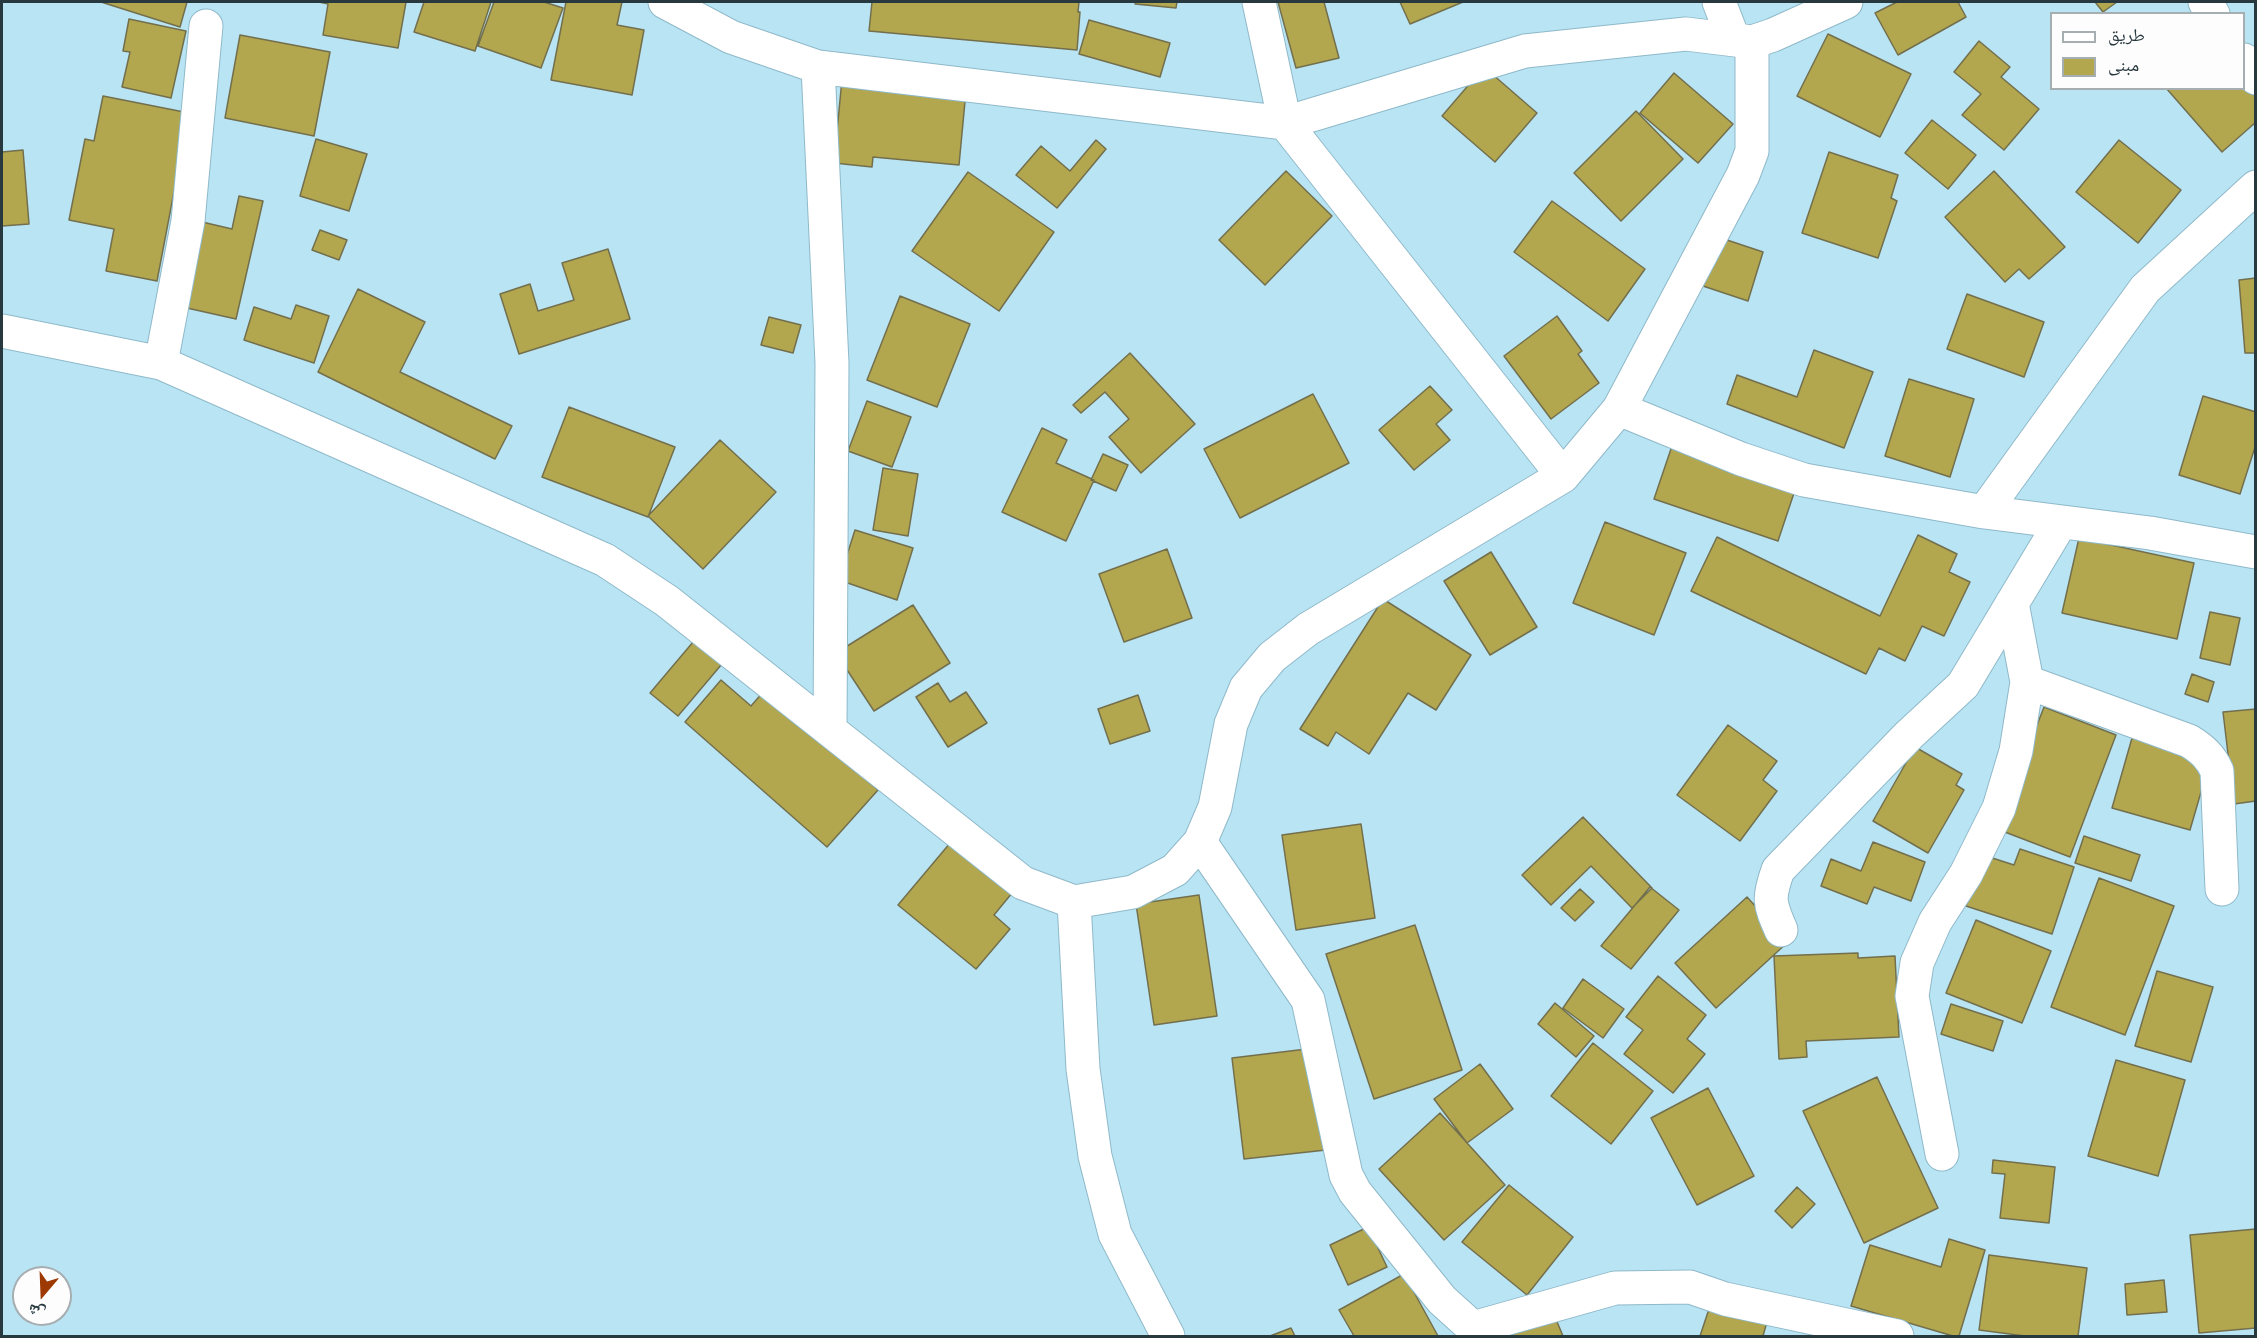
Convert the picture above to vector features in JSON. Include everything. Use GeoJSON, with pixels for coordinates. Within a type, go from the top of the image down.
{"type":"FeatureCollection","features":[{"type":"Feature","properties":{"kind":"street"},"geometry":{"type":"LineString","coordinates":[[665,2],[731,37],[818,67],[1285,123],[1525,51],[1686,34],[1743,40],[1773,35],[1846,2]]}},
{"type":"Feature","properties":{"kind":"street"},"geometry":{"type":"LineString","coordinates":[[1259,2],[1285,123],[1563,476]]}},
{"type":"Feature","properties":{"kind":"street"},"geometry":{"type":"LineString","coordinates":[[2,330],[161,363],[604,560],[667,601],[1023,883],[1074,902],[1133,892],[1175,870],[1200,842],[1215,807],[1230,724],[1245,688],[1272,657],[1308,628],[1563,476],[1619,409],[1746,167],[1752,151],[1743,40],[1719,2]]}},
{"type":"Feature","properties":{"kind":"street"},"geometry":{"type":"LineString","coordinates":[[161,363],[188,220],[206,26]]}},
{"type":"Feature","properties":{"kind":"street"},"geometry":{"type":"LineString","coordinates":[[2245,62],[2256,78]]}},
{"type":"Feature","properties":{"kind":"street"},"geometry":{"type":"LineString","coordinates":[[818,67],[832,363],[830,730]]}},
{"type":"Feature","properties":{"kind":"street"},"geometry":{"type":"LineString","coordinates":[[1984,512],[2145,289],[2256,187]]}},
{"type":"Feature","properties":{"kind":"street"},"geometry":{"type":"LineString","coordinates":[[1619,409],[1741,459],[1804,480],[1984,512],[2150,533],[2256,552]]}},
{"type":"Feature","properties":{"kind":"street"},"geometry":{"type":"LineString","coordinates":[[1781,930],[1770,905],[1772,887],[1778,870],[1909,735],[1963,685],[2061,522]]}},
{"type":"Feature","properties":{"kind":"street"},"geometry":{"type":"LineString","coordinates":[[1942,1154],[1912,996],[1917,963],[1935,922],[1966,874],[1999,808],[2016,751],[2027,682],[2012,603]]}},
{"type":"Feature","properties":{"kind":"street"},"geometry":{"type":"LineString","coordinates":[[2027,682],[2189,741],[2212,759],[2217,771],[2222,889]]}},
{"type":"Feature","properties":{"kind":"street"},"geometry":{"type":"LineString","coordinates":[[1200,842],[1308,1000],[1346,1175],[1354,1192],[1442,1300],[1473,1332],[1615,1288],[1690,1287],[1725,1299],[1897,1336]]}},
{"type":"Feature","properties":{"kind":"street"},"geometry":{"type":"LineString","coordinates":[[1074,902],[1083,1069],[1095,1156],[1115,1234],[1168,1336]]}},
{"type":"Feature","properties":{"kind":"building"},"geometry":{"type":"Polygon","coordinates":[[[101,2],[187,2],[180,27],[101,2]]]}},
{"type":"Feature","properties":{"kind":"building"},"geometry":{"type":"Polygon","coordinates":[[[319,2],[406,2],[398,48],[323,35],[328,4],[319,2]]]}},
{"type":"Feature","properties":{"kind":"building"},"geometry":{"type":"Polygon","coordinates":[[[424,2],[491,2],[475,51],[414,32],[424,2]]]}},
{"type":"Feature","properties":{"kind":"building"},"geometry":{"type":"Polygon","coordinates":[[[494,2],[544,2],[563,8],[541,68],[478,46],[494,2]]]}},
{"type":"Feature","properties":{"kind":"building"},"geometry":{"type":"Polygon","coordinates":[[[566,2],[622,2],[617,25],[644,30],[632,95],[551,80],[566,2]]]}},
{"type":"Feature","properties":{"kind":"building"},"geometry":{"type":"Polygon","coordinates":[[[872,2],[1079,2],[1077,50],[869,31],[872,2]]]}},
{"type":"Feature","properties":{"kind":"building"},"geometry":{"type":"Polygon","coordinates":[[[1136,2],[1177,2],[1176,8],[1135,4],[1136,2]]]}},
{"type":"Feature","properties":{"kind":"building"},"geometry":{"type":"Polygon","coordinates":[[[1278,2],[1324,2],[1339,58],[1296,68],[1278,2]]]}},
{"type":"Feature","properties":{"kind":"building"},"geometry":{"type":"Polygon","coordinates":[[[1400,2],[1463,2],[1410,24],[1400,2]]]}},
{"type":"Feature","properties":{"kind":"building"},"geometry":{"type":"Polygon","coordinates":[[[1897,2],[1958,2],[1966,17],[1898,55],[1875,13],[1897,2]]]}},
{"type":"Feature","properties":{"kind":"building"},"geometry":{"type":"Polygon","coordinates":[[[2095,2],[2117,2],[2103,12],[2095,2]]]}},
{"type":"Feature","properties":{"kind":"building"},"geometry":{"type":"Polygon","coordinates":[[[129,19],[186,31],[171,98],[122,87],[130,52],[123,51],[129,19]]]}},
{"type":"Feature","properties":{"kind":"building"},"geometry":{"type":"Polygon","coordinates":[[[1089,20],[1170,43],[1160,77],[1079,54],[1089,20]]]}},
{"type":"Feature","properties":{"kind":"building"},"geometry":{"type":"Polygon","coordinates":[[[1828,34],[1911,74],[1880,137],[1797,96],[1828,34]]]}},
{"type":"Feature","properties":{"kind":"building"},"geometry":{"type":"Polygon","coordinates":[[[240,35],[330,52],[314,136],[225,118],[240,35]]]}},
{"type":"Feature","properties":{"kind":"building"},"geometry":{"type":"Polygon","coordinates":[[[1979,41],[2010,67],[2001,77],[2039,109],[2004,150],[1962,115],[1981,94],[1954,72],[1979,41]]]}},
{"type":"Feature","properties":{"kind":"building"},"geometry":{"type":"Polygon","coordinates":[[[1484,67],[1537,113],[1495,162],[1442,116],[1484,67]]]}},
{"type":"Feature","properties":{"kind":"building"},"geometry":{"type":"Polygon","coordinates":[[[1674,73],[1733,124],[1698,163],[1640,113],[1674,73]]]}},
{"type":"Feature","properties":{"kind":"building"},"geometry":{"type":"Polygon","coordinates":[[[842,79],[966,91],[959,165],[873,157],[872,167],[834,163],[842,79]]]}},
{"type":"Feature","properties":{"kind":"building"},"geometry":{"type":"Polygon","coordinates":[[[2245,85],[2256,97],[2256,122],[2222,152],[2168,90],[2245,90],[2245,85]]]}},
{"type":"Feature","properties":{"kind":"building"},"geometry":{"type":"Polygon","coordinates":[[[103,96],[189,113],[157,281],[106,271],[114,229],[69,220],[85,139],[94,141],[103,96]]]}},
{"type":"Feature","properties":{"kind":"building"},"geometry":{"type":"Polygon","coordinates":[[[1636,111],[1683,159],[1621,221],[1574,173],[1636,111]]]}},
{"type":"Feature","properties":{"kind":"building"},"geometry":{"type":"Polygon","coordinates":[[[1932,120],[1976,155],[1948,189],[1905,153],[1932,120]]]}},
{"type":"Feature","properties":{"kind":"building"},"geometry":{"type":"Polygon","coordinates":[[[316,139],[367,154],[349,211],[300,196],[316,139]]]}},
{"type":"Feature","properties":{"kind":"building"},"geometry":{"type":"Polygon","coordinates":[[[1096,140],[1106,149],[1057,208],[1016,175],[1041,146],[1070,171],[1096,140]]]}},
{"type":"Feature","properties":{"kind":"building"},"geometry":{"type":"Polygon","coordinates":[[[2119,140],[2181,190],[2138,243],[2076,192],[2119,140]]]}},
{"type":"Feature","properties":{"kind":"building"},"geometry":{"type":"Polygon","coordinates":[[[23,150],[29,224],[2,226],[2,152],[23,150]]]}},
{"type":"Feature","properties":{"kind":"building"},"geometry":{"type":"Polygon","coordinates":[[[1829,152],[1898,175],[1891,198],[1897,201],[1878,258],[1802,233],[1829,152]]]}},
{"type":"Feature","properties":{"kind":"building"},"geometry":{"type":"Polygon","coordinates":[[[1286,171],[1332,216],[1265,285],[1219,240],[1286,171]]]}},
{"type":"Feature","properties":{"kind":"building"},"geometry":{"type":"Polygon","coordinates":[[[1994,171],[2065,247],[2029,279],[2019,269],[2005,282],[1945,217],[1994,171]]]}},
{"type":"Feature","properties":{"kind":"building"},"geometry":{"type":"Polygon","coordinates":[[[968,172],[1054,232],[999,311],[912,251],[968,172]]]}},
{"type":"Feature","properties":{"kind":"building"},"geometry":{"type":"Polygon","coordinates":[[[239,196],[263,201],[236,319],[178,306],[198,221],[232,229],[239,196]]]}},
{"type":"Feature","properties":{"kind":"building"},"geometry":{"type":"Polygon","coordinates":[[[1552,201],[1645,269],[1608,321],[1514,252],[1552,201]]]}},
{"type":"Feature","properties":{"kind":"building"},"geometry":{"type":"Polygon","coordinates":[[[320,230],[347,240],[339,260],[312,250],[320,230]]]}},
{"type":"Feature","properties":{"kind":"building"},"geometry":{"type":"Polygon","coordinates":[[[1712,235],[1763,252],[1748,301],[1697,284],[1712,235]]]}},
{"type":"Feature","properties":{"kind":"building"},"geometry":{"type":"Polygon","coordinates":[[[608,249],[630,319],[519,354],[500,294],[530,284],[538,311],[574,300],[562,263],[608,249]]]}},
{"type":"Feature","properties":{"kind":"building"},"geometry":{"type":"Polygon","coordinates":[[[2256,278],[2256,353],[2245,353],[2239,280],[2256,278]]]}},
{"type":"Feature","properties":{"kind":"building"},"geometry":{"type":"Polygon","coordinates":[[[358,289],[425,322],[400,372],[512,426],[495,459],[318,372],[358,289]]]}},
{"type":"Feature","properties":{"kind":"building"},"geometry":{"type":"Polygon","coordinates":[[[1967,294],[2044,322],[2024,377],[1947,349],[1967,294]]]}},
{"type":"Feature","properties":{"kind":"building"},"geometry":{"type":"Polygon","coordinates":[[[900,296],[970,324],[937,407],[867,380],[900,296]]]}},
{"type":"Feature","properties":{"kind":"building"},"geometry":{"type":"Polygon","coordinates":[[[296,305],[329,316],[314,363],[244,340],[254,307],[291,319],[296,305]]]}},
{"type":"Feature","properties":{"kind":"building"},"geometry":{"type":"Polygon","coordinates":[[[1557,316],[1582,351],[1578,354],[1599,383],[1551,419],[1504,356],[1557,316]]]}},
{"type":"Feature","properties":{"kind":"building"},"geometry":{"type":"Polygon","coordinates":[[[769,317],[801,325],[793,353],[761,345],[769,317]]]}},
{"type":"Feature","properties":{"kind":"building"},"geometry":{"type":"Polygon","coordinates":[[[1814,350],[1873,372],[1844,448],[1727,404],[1737,375],[1797,397],[1814,350]]]}},
{"type":"Feature","properties":{"kind":"building"},"geometry":{"type":"Polygon","coordinates":[[[1130,353],[1195,424],[1141,473],[1109,437],[1129,419],[1105,392],[1081,413],[1073,405],[1130,353]]]}},
{"type":"Feature","properties":{"kind":"building"},"geometry":{"type":"Polygon","coordinates":[[[1909,379],[1974,399],[1950,477],[1885,456],[1909,379]]]}},
{"type":"Feature","properties":{"kind":"building"},"geometry":{"type":"Polygon","coordinates":[[[1430,386],[1452,410],[1436,424],[1450,440],[1414,470],[1379,430],[1430,386]]]}},
{"type":"Feature","properties":{"kind":"building"},"geometry":{"type":"Polygon","coordinates":[[[1313,394],[1349,463],[1240,518],[1204,449],[1313,394]]]}},
{"type":"Feature","properties":{"kind":"building"},"geometry":{"type":"Polygon","coordinates":[[[2203,396],[2256,412],[2256,444],[2240,494],[2179,475],[2203,396]]]}},
{"type":"Feature","properties":{"kind":"building"},"geometry":{"type":"Polygon","coordinates":[[[867,401],[911,417],[892,467],[848,451],[867,401]]]}},
{"type":"Feature","properties":{"kind":"building"},"geometry":{"type":"Polygon","coordinates":[[[569,407],[675,447],[648,517],[542,477],[569,407]]]}},
{"type":"Feature","properties":{"kind":"building"},"geometry":{"type":"Polygon","coordinates":[[[1042,428],[1067,440],[1056,463],[1094,480],[1066,541],[1002,512],[1042,428]]]}},
{"type":"Feature","properties":{"kind":"building"},"geometry":{"type":"Polygon","coordinates":[[[720,440],[776,492],[703,569],[648,516],[720,440]]]}},
{"type":"Feature","properties":{"kind":"building"},"geometry":{"type":"Polygon","coordinates":[[[1673,443],[1797,484],[1778,541],[1654,499],[1673,443]]]}},
{"type":"Feature","properties":{"kind":"building"},"geometry":{"type":"Polygon","coordinates":[[[1103,454],[1128,465],[1116,491],[1091,480],[1103,454]]]}},
{"type":"Feature","properties":{"kind":"building"},"geometry":{"type":"Polygon","coordinates":[[[883,468],[918,474],[908,536],[873,530],[883,468]]]}},
{"type":"Feature","properties":{"kind":"building"},"geometry":{"type":"Polygon","coordinates":[[[1605,522],[1686,553],[1654,635],[1573,603],[1605,522]]]}},
{"type":"Feature","properties":{"kind":"building"},"geometry":{"type":"Polygon","coordinates":[[[855,530],[913,548],[897,600],[839,580],[855,530]]]}},
{"type":"Feature","properties":{"kind":"building"},"geometry":{"type":"Polygon","coordinates":[[[1918,535],[1957,554],[1949,572],[1970,582],[1944,636],[1922,626],[1905,661],[1879,648],[1866,674],[1691,591],[1717,537],[1880,616],[1918,535]]]}},
{"type":"Feature","properties":{"kind":"building"},"geometry":{"type":"Polygon","coordinates":[[[2079,538],[2194,563],[2177,639],[2062,613],[2079,538]]]}},
{"type":"Feature","properties":{"kind":"building"},"geometry":{"type":"Polygon","coordinates":[[[1167,549],[1192,618],[1124,642],[1099,574],[1167,549]]]}},
{"type":"Feature","properties":{"kind":"building"},"geometry":{"type":"Polygon","coordinates":[[[1491,552],[1537,627],[1490,655],[1444,581],[1491,552]]]}},
{"type":"Feature","properties":{"kind":"building"},"geometry":{"type":"Polygon","coordinates":[[[1383,599],[1471,655],[1436,710],[1408,693],[1369,754],[1336,732],[1328,746],[1300,729],[1383,599]]]}},
{"type":"Feature","properties":{"kind":"building"},"geometry":{"type":"Polygon","coordinates":[[[913,605],[950,663],[874,711],[836,653],[913,605]]]}},
{"type":"Feature","properties":{"kind":"building"},"geometry":{"type":"Polygon","coordinates":[[[2210,612],[2240,618],[2230,665],[2200,658],[2210,612]]]}},
{"type":"Feature","properties":{"kind":"building"},"geometry":{"type":"Polygon","coordinates":[[[699,635],[727,658],[678,716],[650,693],[699,635]]]}},
{"type":"Feature","properties":{"kind":"building"},"geometry":{"type":"Polygon","coordinates":[[[2192,674],[2214,682],[2208,702],[2185,694],[2192,674]]]}},
{"type":"Feature","properties":{"kind":"building"},"geometry":{"type":"Polygon","coordinates":[[[721,680],[751,706],[764,691],[878,790],[827,847],[685,722],[721,680]]]}},
{"type":"Feature","properties":{"kind":"building"},"geometry":{"type":"Polygon","coordinates":[[[938,683],[950,702],[966,692],[987,723],[948,747],[916,697],[938,683]]]}},
{"type":"Feature","properties":{"kind":"building"},"geometry":{"type":"Polygon","coordinates":[[[1138,695],[1150,731],[1110,744],[1098,709],[1138,695]]]}},
{"type":"Feature","properties":{"kind":"building"},"geometry":{"type":"Polygon","coordinates":[[[2044,707],[2116,735],[2070,857],[1997,829],[2044,707]]]}},
{"type":"Feature","properties":{"kind":"building"},"geometry":{"type":"Polygon","coordinates":[[[2256,709],[2256,801],[2234,804],[2223,712],[2256,709]]]}},
{"type":"Feature","properties":{"kind":"building"},"geometry":{"type":"Polygon","coordinates":[[[1728,725],[1777,761],[1763,780],[1777,791],[1740,841],[1677,795],[1728,725]]]}},
{"type":"Feature","properties":{"kind":"building"},"geometry":{"type":"Polygon","coordinates":[[[2132,738],[2210,761],[2190,830],[2112,808],[2132,738]]]}},
{"type":"Feature","properties":{"kind":"building"},"geometry":{"type":"Polygon","coordinates":[[[1915,747],[1962,774],[1956,785],[1964,790],[1928,853],[1873,821],[1915,747]]]}},
{"type":"Feature","properties":{"kind":"building"},"geometry":{"type":"Polygon","coordinates":[[[1583,817],[1652,888],[1632,908],[1591,866],[1551,905],[1522,875],[1583,817]]]}},
{"type":"Feature","properties":{"kind":"building"},"geometry":{"type":"Polygon","coordinates":[[[1361,824],[1375,918],[1296,930],[1282,835],[1361,824]]]}},
{"type":"Feature","properties":{"kind":"building"},"geometry":{"type":"Polygon","coordinates":[[[956,836],[1017,887],[994,915],[1010,929],[976,969],[898,905],[956,836]]]}},
{"type":"Feature","properties":{"kind":"building"},"geometry":{"type":"Polygon","coordinates":[[[2084,836],[2140,855],[2131,881],[2075,863],[2084,836]]]}},
{"type":"Feature","properties":{"kind":"building"},"geometry":{"type":"Polygon","coordinates":[[[1873,842],[1925,862],[1911,901],[1874,887],[1867,904],[1821,886],[1831,859],[1861,871],[1873,842]]]}},
{"type":"Feature","properties":{"kind":"building"},"geometry":{"type":"Polygon","coordinates":[[[2020,849],[2074,867],[2052,934],[1966,906],[1983,855],[2014,865],[2020,849]]]}},
{"type":"Feature","properties":{"kind":"building"},"geometry":{"type":"Polygon","coordinates":[[[2099,878],[2174,906],[2125,1035],[2051,1007],[2099,878]]]}},
{"type":"Feature","properties":{"kind":"building"},"geometry":{"type":"Polygon","coordinates":[[[1650,887],[1679,910],[1631,969],[1601,946],[1650,887]]]}},
{"type":"Feature","properties":{"kind":"building"},"geometry":{"type":"Polygon","coordinates":[[[1580,889],[1594,902],[1575,921],[1561,908],[1580,889]]]}},
{"type":"Feature","properties":{"kind":"building"},"geometry":{"type":"Polygon","coordinates":[[[1199,895],[1217,1016],[1154,1025],[1136,904],[1199,895]]]}},
{"type":"Feature","properties":{"kind":"building"},"geometry":{"type":"Polygon","coordinates":[[[1747,897],[1788,942],[1716,1008],[1675,963],[1747,897]]]}},
{"type":"Feature","properties":{"kind":"building"},"geometry":{"type":"Polygon","coordinates":[[[1976,920],[2051,951],[2022,1023],[1946,993],[1976,920]]]}},
{"type":"Feature","properties":{"kind":"building"},"geometry":{"type":"Polygon","coordinates":[[[1415,925],[1462,1070],[1374,1099],[1326,954],[1415,925]]]}},
{"type":"Feature","properties":{"kind":"building"},"geometry":{"type":"Polygon","coordinates":[[[1858,953],[1858,958],[1895,956],[1899,1037],[1806,1041],[1807,1057],[1779,1059],[1774,956],[1858,953]]]}},
{"type":"Feature","properties":{"kind":"building"},"geometry":{"type":"Polygon","coordinates":[[[2157,971],[2213,987],[2191,1062],[2135,1046],[2157,971]]]}},
{"type":"Feature","properties":{"kind":"building"},"geometry":{"type":"Polygon","coordinates":[[[1658,976],[1706,1015],[1687,1039],[1705,1054],[1673,1093],[1624,1054],[1643,1030],[1626,1017],[1658,976]]]}},
{"type":"Feature","properties":{"kind":"building"},"geometry":{"type":"Polygon","coordinates":[[[1583,979],[1624,1009],[1603,1038],[1563,1008],[1583,979]]]}},
{"type":"Feature","properties":{"kind":"building"},"geometry":{"type":"Polygon","coordinates":[[[1555,1003],[1594,1036],[1576,1057],[1538,1024],[1555,1003]]]}},
{"type":"Feature","properties":{"kind":"building"},"geometry":{"type":"Polygon","coordinates":[[[1951,1004],[2003,1021],[1993,1051],[1941,1034],[1951,1004]]]}},
{"type":"Feature","properties":{"kind":"building"},"geometry":{"type":"Polygon","coordinates":[[[1593,1043],[1653,1091],[1611,1144],[1551,1096],[1593,1043]]]}},
{"type":"Feature","properties":{"kind":"building"},"geometry":{"type":"Polygon","coordinates":[[[1315,1048],[1326,1150],[1244,1159],[1232,1058],[1315,1048]]]}},
{"type":"Feature","properties":{"kind":"building"},"geometry":{"type":"Polygon","coordinates":[[[2116,1060],[2185,1080],[2158,1176],[2088,1156],[2116,1060]]]}},
{"type":"Feature","properties":{"kind":"building"},"geometry":{"type":"Polygon","coordinates":[[[1480,1064],[1513,1109],[1467,1143],[1434,1099],[1480,1064]]]}},
{"type":"Feature","properties":{"kind":"building"},"geometry":{"type":"Polygon","coordinates":[[[1877,1077],[1938,1208],[1864,1243],[1803,1111],[1877,1077]]]}},
{"type":"Feature","properties":{"kind":"building"},"geometry":{"type":"Polygon","coordinates":[[[1708,1088],[1754,1176],[1697,1205],[1651,1118],[1708,1088]]]}},
{"type":"Feature","properties":{"kind":"building"},"geometry":{"type":"Polygon","coordinates":[[[1440,1113],[1505,1185],[1444,1240],[1379,1169],[1440,1113]]]}},
{"type":"Feature","properties":{"kind":"building"},"geometry":{"type":"Polygon","coordinates":[[[1993,1160],[2055,1167],[2049,1223],[2000,1218],[2005,1174],[1992,1173],[1993,1160]]]}},
{"type":"Feature","properties":{"kind":"building"},"geometry":{"type":"Polygon","coordinates":[[[1509,1185],[1573,1237],[1527,1295],[1462,1242],[1509,1185]]]}},
{"type":"Feature","properties":{"kind":"building"},"geometry":{"type":"Polygon","coordinates":[[[1797,1187],[1815,1204],[1792,1228],[1775,1211],[1797,1187]]]}},
{"type":"Feature","properties":{"kind":"building"},"geometry":{"type":"Polygon","coordinates":[[[1368,1227],[1387,1267],[1348,1285],[1330,1245],[1368,1227]]]}},
{"type":"Feature","properties":{"kind":"building"},"geometry":{"type":"Polygon","coordinates":[[[2256,1229],[2256,1328],[2199,1333],[2190,1235],[2256,1229]]]}},
{"type":"Feature","properties":{"kind":"building"},"geometry":{"type":"Polygon","coordinates":[[[1949,1239],[1985,1250],[1959,1336],[1851,1306],[1870,1245],[1941,1267],[1949,1239]]]}},
{"type":"Feature","properties":{"kind":"building"},"geometry":{"type":"Polygon","coordinates":[[[1989,1255],[2087,1268],[2078,1336],[2025,1336],[1979,1330],[1989,1255]]]}},
{"type":"Feature","properties":{"kind":"building"},"geometry":{"type":"Polygon","coordinates":[[[1404,1274],[1438,1336],[1354,1336],[1339,1310],[1404,1274]]]}},
{"type":"Feature","properties":{"kind":"building"},"geometry":{"type":"Polygon","coordinates":[[[2164,1280],[2167,1312],[2127,1315],[2125,1284],[2164,1280]]]}},
{"type":"Feature","properties":{"kind":"building"},"geometry":{"type":"Polygon","coordinates":[[[1712,1300],[1768,1318],[1763,1336],[1700,1336],[1712,1300]]]}},
{"type":"Feature","properties":{"kind":"building"},"geometry":{"type":"Polygon","coordinates":[[[1555,1317],[1563,1336],[1505,1336],[1555,1317]]]}},
{"type":"Feature","properties":{"kind":"building"},"geometry":{"type":"Polygon","coordinates":[[[1291,1328],[1295,1336],[1270,1336],[1291,1328]]]}}]}
